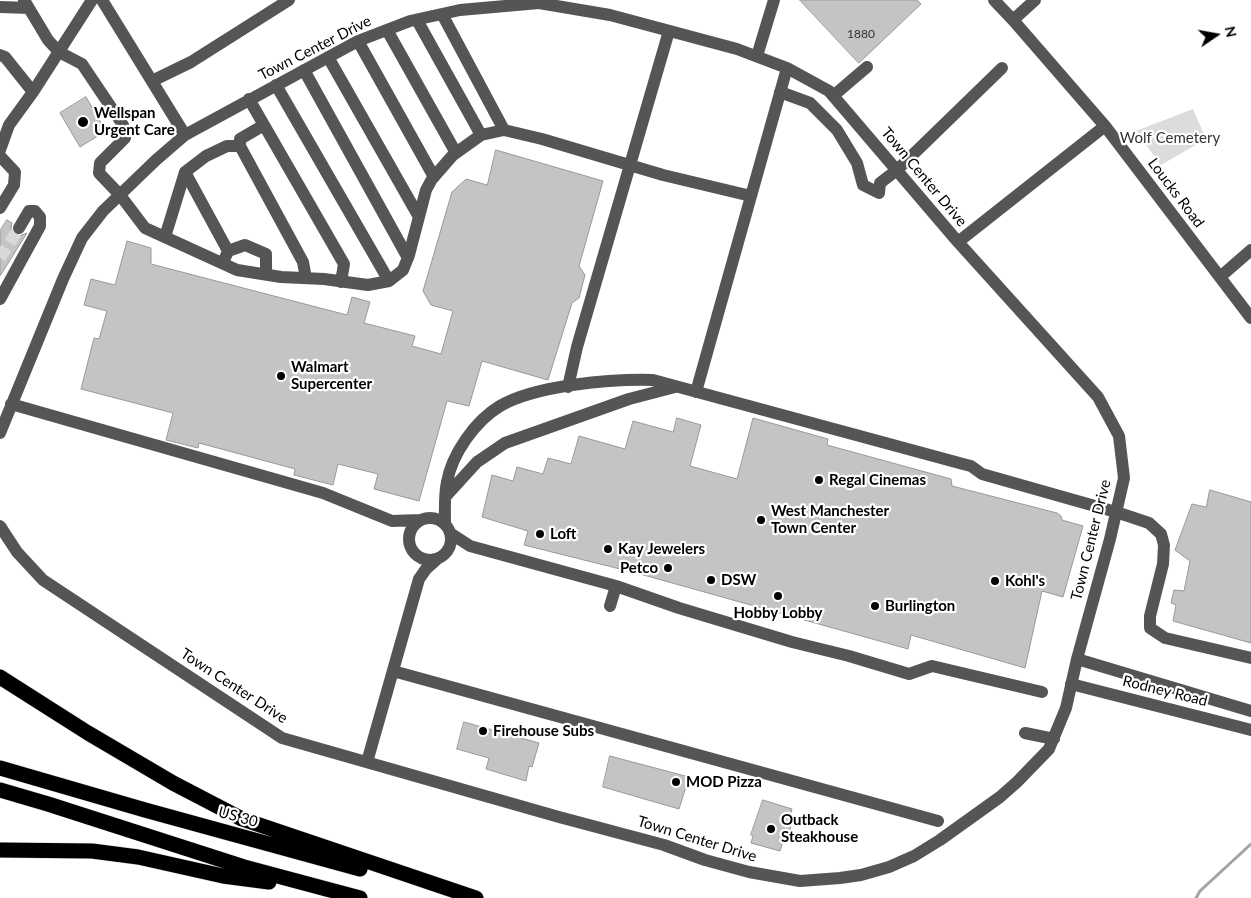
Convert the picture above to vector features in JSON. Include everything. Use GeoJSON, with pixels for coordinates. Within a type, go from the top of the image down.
{"type":"FeatureCollection","features":[{"type":"Feature","properties":{"kind":"highway"},"geometry":{"type":"LineString","coordinates":[[0,677],[88,733],[173,783],[242,819],[476,898]]}},
{"type":"Feature","properties":{"kind":"highway","name":"US 30"},"geometry":{"type":"LineString","coordinates":[[0,768],[145,810],[468,898]]}},
{"type":"Feature","properties":{"kind":"highway"},"geometry":{"type":"LineString","coordinates":[[0,790],[244,867],[360,898]]}},
{"type":"Feature","properties":{"kind":"highway"},"geometry":{"type":"LineString","coordinates":[[0,850],[92,851],[138,857],[223,876],[335,892]]}},
{"type":"Feature","properties":{"kind":"street"},"geometry":{"type":"LineString","coordinates":[[0,150],[4,123],[33,92],[92,0]]}},
{"type":"Feature","properties":{"kind":"street"},"geometry":{"type":"LineString","coordinates":[[102,0],[185,135]]}},
{"type":"Feature","properties":{"kind":"street"},"geometry":{"type":"LineString","coordinates":[[152,81],[191,62],[289,0]]}},
{"type":"Feature","properties":{"kind":"street"},"geometry":{"type":"LineString","coordinates":[[757,56],[774,0]]}},
{"type":"Feature","properties":{"kind":"street","name":"Loucks Road"},"geometry":{"type":"LineString","coordinates":[[994,0],[1014,20],[1105,126],[1251,318]]}},
{"type":"Feature","properties":{"kind":"street"},"geometry":{"type":"LineString","coordinates":[[1014,20],[1035,0]]}},
{"type":"Feature","properties":{"kind":"street","name":"Town Center Drive"},"geometry":{"type":"LineString","coordinates":[[0,433],[63,279],[82,238],[103,211],[185,135],[358,41],[387,30],[416,20],[442,14],[454,5],[538,3],[610,15],[737,49],[787,68],[829,91],[958,242],[1098,397],[1119,436],[1124,478],[1066,708],[1049,749],[1000,796],[940,840],[914,856],[888,867],[861,875],[800,880],[732,868],[664,845],[282,738],[42,580],[17,552],[1,529]]}},
{"type":"Feature","properties":{"kind":"street"},"geometry":{"type":"LineString","coordinates":[[0,7],[27,4],[48,40],[59,52],[82,64],[123,125],[125,138],[100,163],[99,172],[120,195],[145,228],[237,270],[368,286],[390,281],[403,270],[426,190],[434,177],[456,154],[480,135],[504,130],[542,139],[630,166],[751,196]]}},
{"type":"Feature","properties":{"kind":"street"},"geometry":{"type":"LineString","coordinates":[[442,14],[504,130]]}},
{"type":"Feature","properties":{"kind":"street"},"geometry":{"type":"LineString","coordinates":[[416,20],[480,135]]}},
{"type":"Feature","properties":{"kind":"street"},"geometry":{"type":"LineString","coordinates":[[387,30],[456,154]]}},
{"type":"Feature","properties":{"kind":"street"},"geometry":{"type":"LineString","coordinates":[[568,387],[577,347],[669,31]]}},
{"type":"Feature","properties":{"kind":"street"},"geometry":{"type":"LineString","coordinates":[[358,41],[434,177]]}},
{"type":"Feature","properties":{"kind":"street"},"geometry":{"type":"LineString","coordinates":[[0,55],[5,57],[33,92]]}},
{"type":"Feature","properties":{"kind":"street"},"geometry":{"type":"LineString","coordinates":[[328,57],[419,217]]}},
{"type":"Feature","properties":{"kind":"street"},"geometry":{"type":"LineString","coordinates":[[833,96],[867,67]]}},
{"type":"Feature","properties":{"kind":"street"},"geometry":{"type":"LineString","coordinates":[[696,392],[787,68]]}},
{"type":"Feature","properties":{"kind":"street"},"geometry":{"type":"LineString","coordinates":[[780,92],[810,103],[837,130],[857,163],[863,185],[878,193],[880,183],[897,170],[1002,68]]}},
{"type":"Feature","properties":{"kind":"street"},"geometry":{"type":"LineString","coordinates":[[304,70],[408,258]]}},
{"type":"Feature","properties":{"kind":"street"},"geometry":{"type":"LineString","coordinates":[[276,85],[390,281]]}},
{"type":"Feature","properties":{"kind":"street"},"geometry":{"type":"LineString","coordinates":[[249,100],[344,264],[341,282]]}},
{"type":"Feature","properties":{"kind":"street"},"geometry":{"type":"LineString","coordinates":[[264,125],[240,139],[240,146],[304,262],[306,278]]}},
{"type":"Feature","properties":{"kind":"street"},"geometry":{"type":"LineString","coordinates":[[958,242],[1105,126]]}},
{"type":"Feature","properties":{"kind":"street"},"geometry":{"type":"LineString","coordinates":[[165,237],[185,172],[206,156],[228,146],[240,146]]}},
{"type":"Feature","properties":{"kind":"street"},"geometry":{"type":"LineString","coordinates":[[0,156],[15,172],[14,185],[0,208]]}},
{"type":"Feature","properties":{"kind":"street"},"geometry":{"type":"LineString","coordinates":[[185,172],[228,251]]}},
{"type":"Feature","properties":{"kind":"street"},"geometry":{"type":"LineString","coordinates":[[0,299],[40,226],[40,217],[35,211],[29,211],[19,228]]}},
{"type":"Feature","properties":{"kind":"street"},"geometry":{"type":"LineString","coordinates":[[223,264],[228,251],[245,245],[266,254],[266,274]]}},
{"type":"Feature","properties":{"kind":"street"},"geometry":{"type":"LineString","coordinates":[[1220,277],[1251,250]]}},
{"type":"Feature","properties":{"kind":"street"},"geometry":{"type":"LineString","coordinates":[[368,762],[419,579],[426,569],[451,544],[445,500],[447,482],[456,459],[471,431],[499,407],[521,397],[568,387],[610,382],[653,380],[971,466],[982,474],[1149,523],[1161,534],[1164,545],[1163,564],[1150,616],[1150,628],[1165,638],[1251,658]]}},
{"type":"Feature","properties":{"kind":"street"},"geometry":{"type":"LineString","coordinates":[[610,382],[616,404]]}},
{"type":"Feature","properties":{"kind":"street"},"geometry":{"type":"LineString","coordinates":[[419,579],[410,545],[412,528],[445,500],[468,471],[488,453],[505,443],[616,404],[675,387]]}},
{"type":"Feature","properties":{"kind":"street"},"geometry":{"type":"LineString","coordinates":[[11,404],[323,493],[392,521],[436,518],[470,546],[616,586],[679,608],[909,674],[932,666],[1042,692]]}},
{"type":"Feature","properties":{"kind":"street"},"geometry":{"type":"LineString","coordinates":[[456,459],[468,471]]}},
{"type":"Feature","properties":{"kind":"street"},"geometry":{"type":"LineString","coordinates":[[392,521],[419,557],[424,560],[440,557],[470,546]]}},
{"type":"Feature","properties":{"kind":"street"},"geometry":{"type":"LineString","coordinates":[[610,606],[616,586]]}},
{"type":"Feature","properties":{"kind":"street","name":"Rodney Road"},"geometry":{"type":"LineString","coordinates":[[1077,659],[1251,711]]}},
{"type":"Feature","properties":{"kind":"street"},"geometry":{"type":"LineString","coordinates":[[393,671],[938,821]]}},
{"type":"Feature","properties":{"kind":"street","name":"Rodney Road"},"geometry":{"type":"LineString","coordinates":[[1071,684],[1251,730]]}},
{"type":"Feature","properties":{"kind":"street"},"geometry":{"type":"LineString","coordinates":[[1025,733],[1054,739]]}},
{"type":"Feature","properties":{"kind":"green space","name":"Wolf Cemetery"},"geometry":{"type":"Polygon","coordinates":[[[1193,109],[1206,139],[1161,165],[1136,131],[1193,109]]]}},
{"type":"Feature","properties":{"kind":"building"},"geometry":{"type":"Polygon","coordinates":[[[800,0],[917,0],[921,4],[859,63],[800,0]]]}},
{"type":"Feature","properties":{"kind":"building","name":"Wellspan Urgent Care"},"geometry":{"type":"Polygon","coordinates":[[[86,97],[106,131],[80,147],[60,113],[86,97]]]}},
{"type":"Feature","properties":{"kind":"building","name":"Walmart Supercenter"},"geometry":{"type":"Polygon","coordinates":[[[496,150],[603,181],[579,266],[585,275],[579,298],[572,303],[548,380],[482,361],[469,406],[447,401],[419,501],[374,489],[378,474],[338,464],[333,485],[294,475],[295,469],[199,443],[198,448],[166,440],[173,413],[81,389],[94,338],[99,339],[107,311],[84,305],[91,279],[115,285],[127,241],[151,248],[151,264],[347,315],[352,297],[370,302],[364,323],[415,336],[412,346],[441,354],[453,311],[431,305],[423,291],[452,192],[466,179],[487,185],[496,150]]]}},
{"type":"Feature","properties":{"kind":"building"},"geometry":{"type":"Polygon","coordinates":[[[7,220],[12,223],[11,228],[14,235],[19,236],[27,233],[0,276],[0,231],[7,220]]]}},
{"type":"Feature","properties":{"kind":"building"},"geometry":{"type":"Polygon","coordinates":[[[677,418],[701,425],[690,466],[737,479],[753,418],[828,439],[827,445],[951,479],[952,486],[1057,513],[1061,516],[1062,520],[1083,526],[1063,597],[1042,591],[1025,668],[911,635],[908,649],[640,574],[524,545],[528,531],[482,517],[492,475],[513,481],[517,467],[543,474],[548,458],[571,464],[579,436],[625,449],[633,421],[673,432],[677,418]]]}},
{"type":"Feature","properties":{"kind":"building"},"geometry":{"type":"Polygon","coordinates":[[[1210,490],[1251,502],[1251,643],[1173,621],[1176,605],[1171,603],[1174,590],[1184,591],[1190,561],[1175,550],[1192,504],[1206,507],[1210,490]]]}},
{"type":"Feature","properties":{"kind":"building"},"geometry":{"type":"Polygon","coordinates":[[[464,722],[539,743],[532,767],[529,766],[526,781],[486,769],[489,758],[457,749],[464,722]]]}},
{"type":"Feature","properties":{"kind":"building"},"geometry":{"type":"Polygon","coordinates":[[[610,756],[689,777],[679,809],[603,787],[610,756]]]}},
{"type":"Feature","properties":{"kind":"building","name":"Outback Steakhouse"},"geometry":{"type":"Polygon","coordinates":[[[763,800],[792,809],[790,816],[793,817],[789,834],[786,833],[780,851],[751,843],[753,836],[751,835],[763,800]]]}},
{"type":"Feature","properties":{"kind":"waterway"},"geometry":{"type":"LineString","coordinates":[[1196,898],[1200,891],[1251,844]]}},
{"type":"Feature","properties":{"kind":"tunnel"},"geometry":{"type":"LineString","coordinates":[[0,258],[19,228]]}},
{"type":"Feature","properties":{"kind":"place","name":"Wellspan Urgent Care"},"geometry":{"type":"Point","coordinates":[83,122]}},
{"type":"Feature","properties":{"kind":"place","name":"Walmart Supercenter"},"geometry":{"type":"Point","coordinates":[281,376]}},
{"type":"Feature","properties":{"kind":"place","name":"Regal Cinemas"},"geometry":{"type":"Point","coordinates":[819,480]}},
{"type":"Feature","properties":{"kind":"place","name":"West Manchester Town Center"},"geometry":{"type":"Point","coordinates":[761,520]}},
{"type":"Feature","properties":{"kind":"place","name":"Loft"},"geometry":{"type":"Point","coordinates":[540,534]}},
{"type":"Feature","properties":{"kind":"place","name":"Kay Jewelers"},"geometry":{"type":"Point","coordinates":[608,549]}},
{"type":"Feature","properties":{"kind":"place","name":"Petco"},"geometry":{"type":"Point","coordinates":[668,568]}},
{"type":"Feature","properties":{"kind":"place","name":"DSW"},"geometry":{"type":"Point","coordinates":[711,580]}},
{"type":"Feature","properties":{"kind":"place","name":"Kohl's"},"geometry":{"type":"Point","coordinates":[995,581]}},
{"type":"Feature","properties":{"kind":"place","name":"Hobby Lobby"},"geometry":{"type":"Point","coordinates":[778,596]}},
{"type":"Feature","properties":{"kind":"place","name":"Burlington"},"geometry":{"type":"Point","coordinates":[875,606]}},
{"type":"Feature","properties":{"kind":"place","name":"Firehouse Subs"},"geometry":{"type":"Point","coordinates":[483,731]}},
{"type":"Feature","properties":{"kind":"place","name":"MOD Pizza"},"geometry":{"type":"Point","coordinates":[676,782]}},
{"type":"Feature","properties":{"kind":"place","name":"Outback Steakhouse"},"geometry":{"type":"Point","coordinates":[771,829]}}]}
